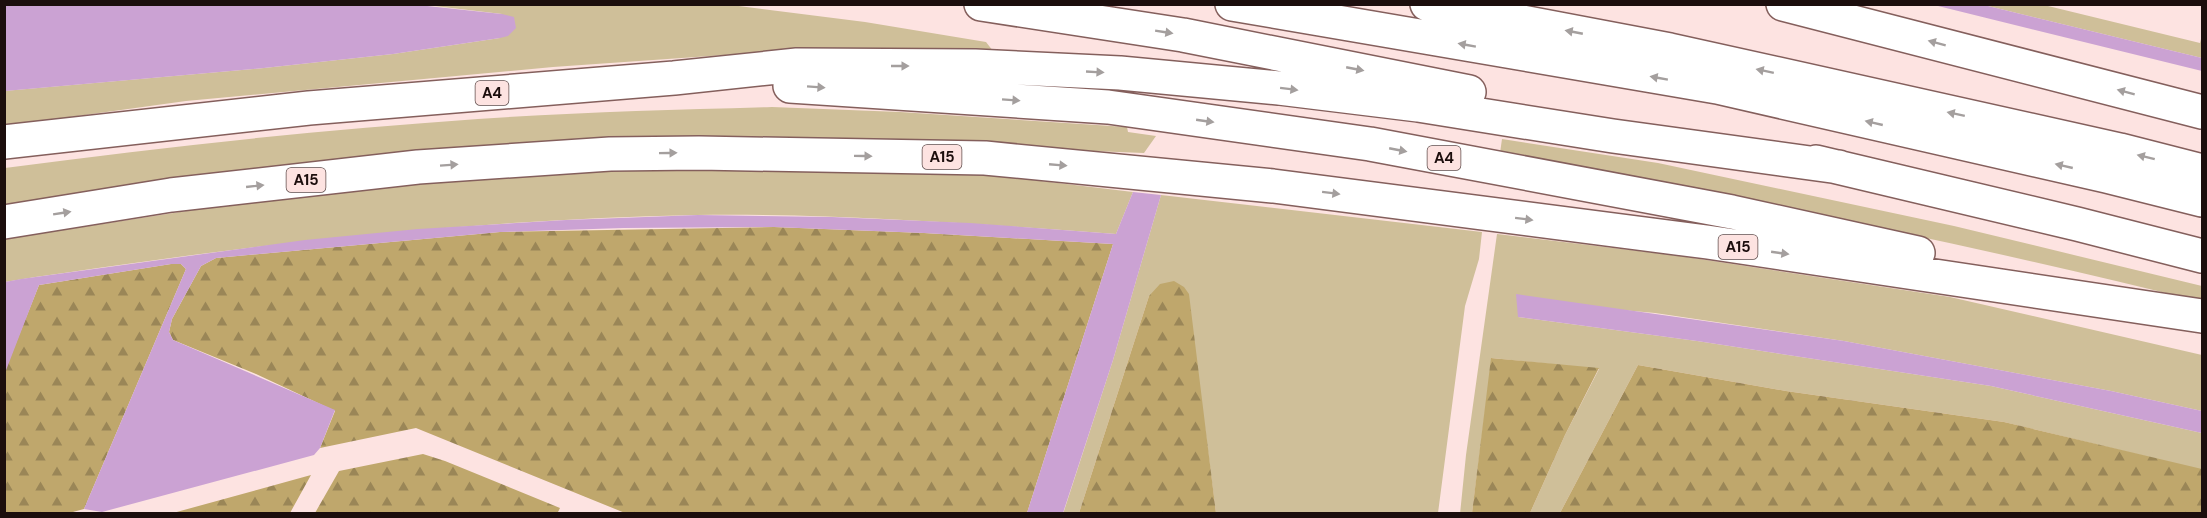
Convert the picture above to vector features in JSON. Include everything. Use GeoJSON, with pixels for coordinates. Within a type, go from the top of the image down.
{"type":"FeatureCollection","features":[{"type":"Feature","properties":{"kind":"highway"},"geometry":{"type":"LineString","coordinates":[[981,4],[1233,44],[1839,167],[2202,256]]}},
{"type":"Feature","properties":{"kind":"highway"},"geometry":{"type":"LineString","coordinates":[[1232,4],[1717,87],[2202,200]]}},
{"type":"Feature","properties":{"kind":"highway"},"geometry":{"type":"LineString","coordinates":[[1426,4],[1670,50],[2120,150],[2202,171]]}},
{"type":"Feature","properties":{"kind":"highway"},"geometry":{"type":"LineString","coordinates":[[1783,4],[2202,112]]}},
{"type":"Feature","properties":{"kind":"highway","name":"A4"},"geometry":{"type":"LineString","coordinates":[[4,142],[309,108],[674,78],[797,65],[975,66],[1120,73],[1279,88],[1418,105],[1613,136],[1839,167]]}},
{"type":"Feature","properties":{"kind":"highway","name":"A4"},"geometry":{"type":"LineString","coordinates":[[674,78],[1108,107],[1370,144],[1732,213],[2202,316]]}},
{"type":"Feature","properties":{"kind":"highway","name":"A15"},"geometry":{"type":"LineString","coordinates":[[4,222],[171,195],[406,169],[610,154],[699,153],[985,158],[1273,186],[1707,242],[2202,316]]}},
{"type":"Feature","properties":{"kind":"shaded area"},"geometry":{"type":"Polygon","coordinates":[[[418,4],[731,5],[865,22],[986,42],[993,51],[780,51],[553,67],[186,101],[5,126],[4,91],[264,68],[393,54],[500,38],[502,14],[418,4]]]}},
{"type":"Feature","properties":{"kind":"shaded area"},"geometry":{"type":"Polygon","coordinates":[[[5,5],[418,5],[502,14],[514,17],[516,28],[508,36],[500,38],[393,54],[5,91],[5,5]]]}},
{"type":"Feature","properties":{"kind":"shaded area"},"geometry":{"type":"Polygon","coordinates":[[[1934,5],[1984,5],[2202,58],[2202,71],[1934,5]]]}},
{"type":"Feature","properties":{"kind":"shaded area"},"geometry":{"type":"Polygon","coordinates":[[[1984,5],[2048,5],[2200,43],[2202,35],[2202,58],[1984,5]]]}},
{"type":"Feature","properties":{"kind":"shaded area"},"geometry":{"type":"Polygon","coordinates":[[[772,107],[900,112],[1127,127],[1128,132],[1156,136],[1144,153],[893,143],[5,207],[5,168],[64,160],[418,123],[552,115],[772,107]]]}},
{"type":"Feature","properties":{"kind":"shaded area"},"geometry":{"type":"Polygon","coordinates":[[[1502,139],[1658,163],[1954,226],[2202,286],[2202,302],[2027,260],[1852,222],[1500,153],[1502,139]]]}},
{"type":"Feature","properties":{"kind":"shaded area"},"geometry":{"type":"Polygon","coordinates":[[[785,165],[941,169],[1133,192],[1116,234],[854,217],[696,215],[624,217],[482,225],[339,238],[198,254],[5,282],[5,239],[251,201],[438,178],[785,165]]]}},
{"type":"Feature","properties":{"kind":"shaded area"},"geometry":{"type":"Polygon","coordinates":[[[1133,192],[1161,195],[1113,360],[1063,513],[1027,513],[1113,244],[774,227],[624,228],[500,232],[216,258],[201,266],[172,319],[169,332],[173,340],[335,410],[320,448],[314,455],[102,512],[84,509],[186,269],[181,264],[171,264],[39,285],[5,373],[5,282],[21,279],[305,240],[418,229],[566,220],[698,215],[832,217],[970,223],[1116,234],[1133,192]]]}},
{"type":"Feature","properties":{"kind":"shaded area"},"geometry":{"type":"Polygon","coordinates":[[[1161,195],[1482,232],[1479,259],[1465,306],[1438,513],[1216,513],[1205,428],[1149,296],[1079,513],[1063,514],[1113,360],[1161,195]]]}},
{"type":"Feature","properties":{"kind":"shaded area"},"geometry":{"type":"Polygon","coordinates":[[[1497,234],[1680,256],[1950,297],[2202,355],[2202,411],[2111,391],[1844,341],[1655,313],[1611,309],[1518,317],[1697,341],[1991,386],[2202,433],[2202,470],[2004,422],[1786,391],[1638,365],[1560,513],[1530,513],[1565,435],[1599,369],[1492,358],[1472,513],[1460,514],[1497,234]]]}},
{"type":"Feature","properties":{"kind":"shaded area"},"geometry":{"type":"Polygon","coordinates":[[[1516,294],[1844,341],[2111,391],[2202,411],[2202,433],[1991,386],[1697,341],[1518,317],[1516,294]]]}},
{"type":"Feature","properties":{"kind":"green space"},"geometry":{"type":"Polygon","coordinates":[[[774,227],[1113,244],[1027,513],[625,513],[416,428],[320,448],[335,411],[256,374],[173,340],[169,332],[172,319],[201,266],[216,258],[500,232],[774,227]]]}},
{"type":"Feature","properties":{"kind":"green space"},"geometry":{"type":"Polygon","coordinates":[[[181,264],[186,269],[84,509],[69,513],[5,513],[4,373],[39,285],[181,264]]]}},
{"type":"Feature","properties":{"kind":"green space"},"geometry":{"type":"Polygon","coordinates":[[[1174,281],[1184,287],[1189,294],[1216,513],[1079,513],[1149,296],[1160,284],[1174,281]]]}},
{"type":"Feature","properties":{"kind":"green space"},"geometry":{"type":"Polygon","coordinates":[[[1491,358],[1599,368],[1565,435],[1530,513],[1472,513],[1491,358]]]}},
{"type":"Feature","properties":{"kind":"green space"},"geometry":{"type":"Polygon","coordinates":[[[1638,365],[1786,391],[2004,422],[2202,469],[2202,513],[1560,513],[1638,365]]]}},
{"type":"Feature","properties":{"kind":"green space"},"geometry":{"type":"Polygon","coordinates":[[[423,454],[560,508],[557,514],[315,513],[339,471],[423,454]]]}},
{"type":"Feature","properties":{"kind":"green space"},"geometry":{"type":"Polygon","coordinates":[[[311,475],[290,513],[173,513],[311,475]]]}}]}
